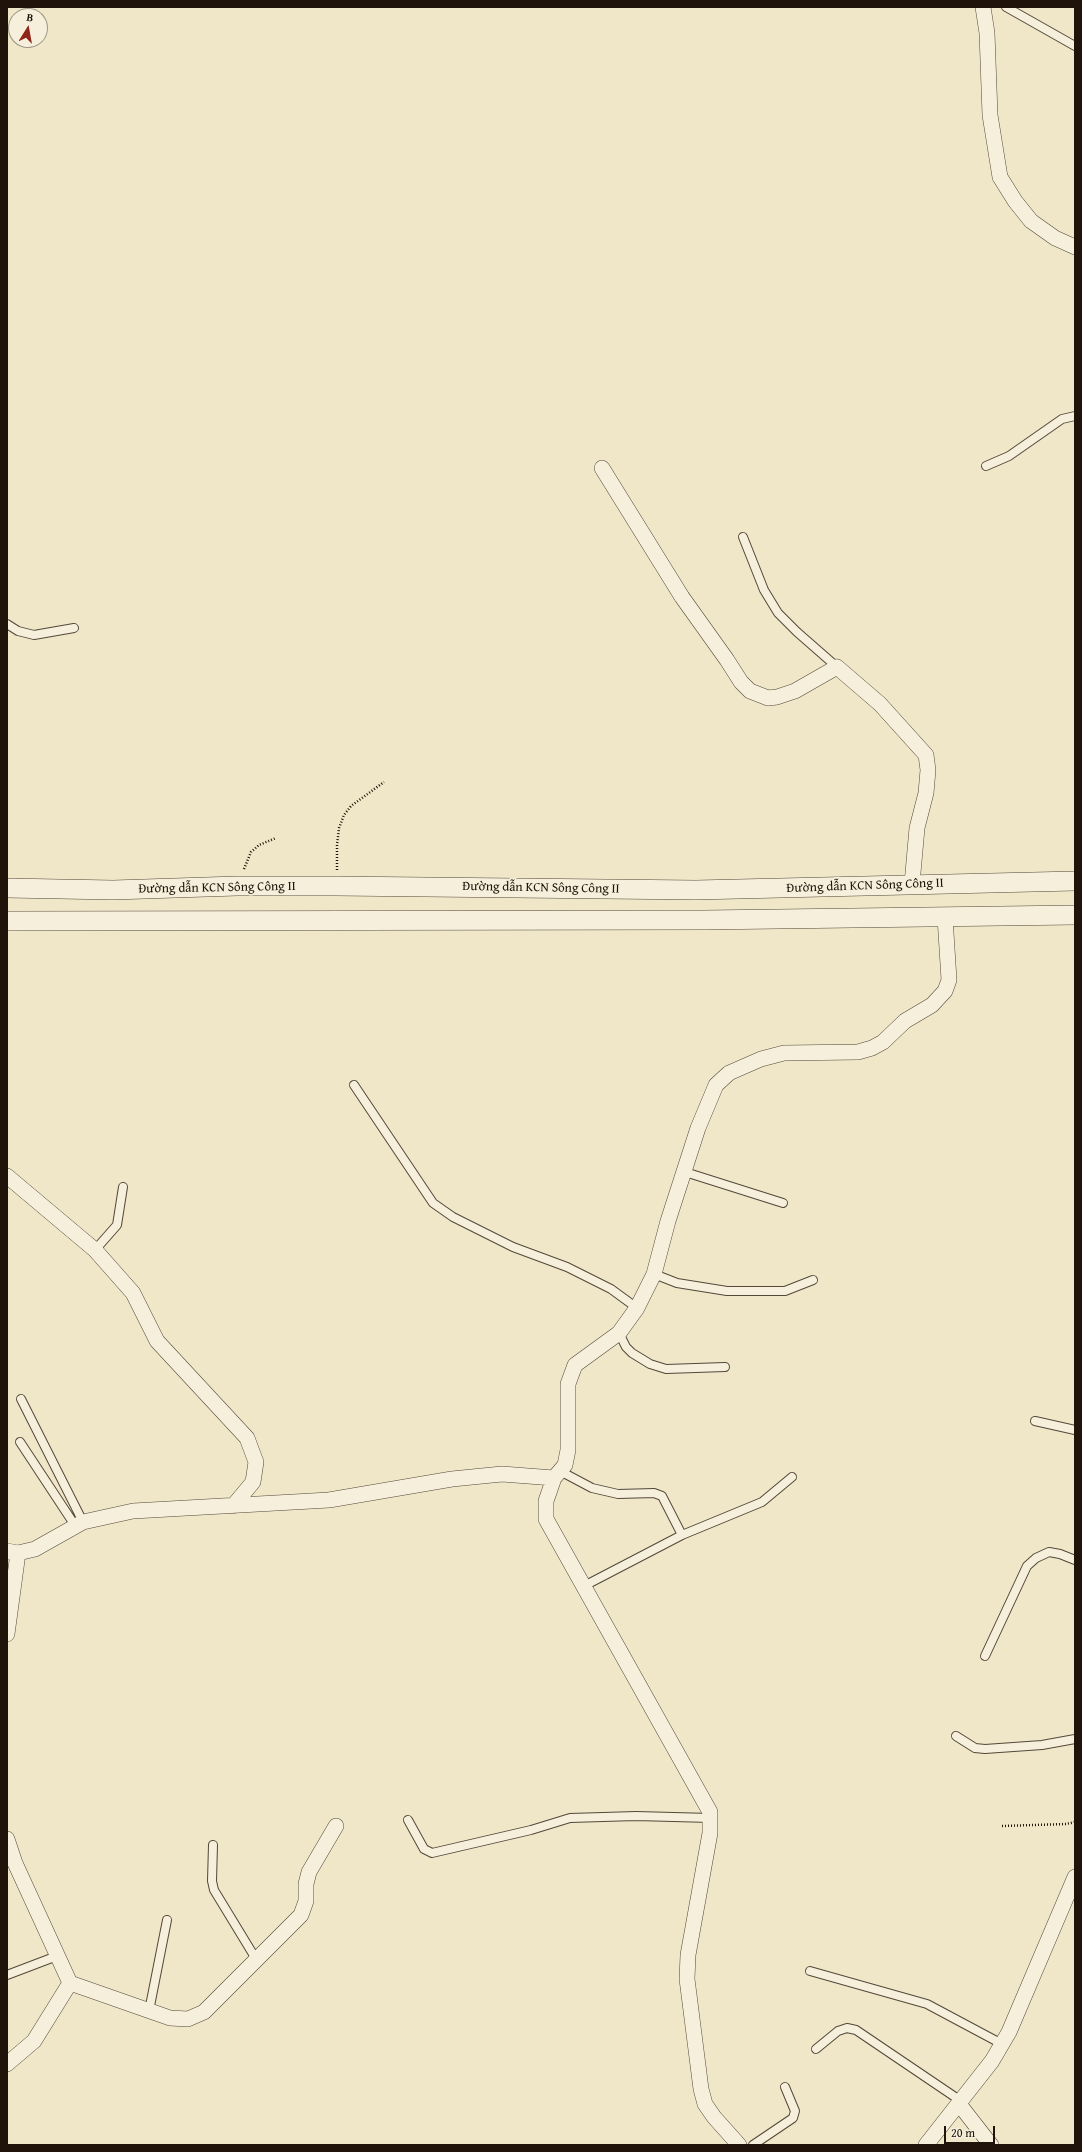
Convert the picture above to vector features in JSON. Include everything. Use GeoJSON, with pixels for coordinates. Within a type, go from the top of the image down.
{"type":"FeatureCollection","features":[{"type":"Feature","properties":{"kind":"street"},"geometry":{"type":"LineString","coordinates":[[983,7],[987,34],[990,115],[1000,177],[1014,201],[1031,221],[1055,238],[1075,247]]}},
{"type":"Feature","properties":{"kind":"street"},"geometry":{"type":"LineString","coordinates":[[602,468],[682,597],[741,682],[750,691],[768,698],[778,697],[795,691],[837,667],[880,704],[926,755],[928,770],[926,793],[917,828],[912,884]]}},
{"type":"Feature","properties":{"kind":"street","name":"Đường dẫn KCN Sông Công II"},"geometry":{"type":"LineString","coordinates":[[7,888],[113,890],[237,886],[336,886],[696,890],[1075,881]]}},
{"type":"Feature","properties":{"kind":"street"},"geometry":{"type":"LineString","coordinates":[[7,921],[704,920],[1075,915]]}},
{"type":"Feature","properties":{"kind":"street"},"geometry":{"type":"LineString","coordinates":[[739,2145],[714,2117],[705,2104],[700,2090],[687,1979],[688,1955],[710,1833],[710,1812],[546,1519],[546,1501],[557,1474],[565,1465],[568,1450],[568,1384],[575,1365],[619,1333],[637,1308],[654,1274],[668,1222],[698,1128],[716,1085],[729,1073],[761,1059],[784,1054],[858,1052],[872,1048],[883,1042],[905,1021],[932,1005],[945,991],[949,980],[945,917]]}},
{"type":"Feature","properties":{"kind":"street"},"geometry":{"type":"LineString","coordinates":[[7,1176],[95,1250],[133,1293],[157,1341],[247,1438],[256,1462],[253,1482],[233,1506]]}},
{"type":"Feature","properties":{"kind":"street"},"geometry":{"type":"LineString","coordinates":[[7,1634],[12,1552],[35,1549],[80,1524],[133,1511],[329,1500],[452,1479],[502,1474],[557,1474]]}},
{"type":"Feature","properties":{"kind":"street"},"geometry":{"type":"LineString","coordinates":[[8,1847],[70,1983],[170,2018],[188,2019],[204,2012],[301,1915],[306,1901],[306,1884],[309,1872],[336,1826]]}},
{"type":"Feature","properties":{"kind":"street"},"geometry":{"type":"LineString","coordinates":[[926,2145],[992,2061],[1009,2032],[1075,1877]]}},
{"type":"Feature","properties":{"kind":"street"},"geometry":{"type":"LineString","coordinates":[[7,2064],[34,2041],[70,1983]]}},
{"type":"Feature","properties":{"kind":"street"},"geometry":{"type":"LineString","coordinates":[[960,2102],[991,2145]]}},
{"type":"Feature","properties":{"kind":"lane"},"geometry":{"type":"LineString","coordinates":[[1006,7],[1075,46]]}},
{"type":"Feature","properties":{"kind":"lane"},"geometry":{"type":"LineString","coordinates":[[986,466],[1009,456],[1062,419],[1075,416]]}},
{"type":"Feature","properties":{"kind":"lane"},"geometry":{"type":"LineString","coordinates":[[743,538],[764,590],[778,612],[797,632],[837,667]]}},
{"type":"Feature","properties":{"kind":"lane"},"geometry":{"type":"LineString","coordinates":[[7,624],[18,631],[34,635],[74,628]]}},
{"type":"Feature","properties":{"kind":"lane"},"geometry":{"type":"LineString","coordinates":[[354,1085],[433,1203],[453,1217],[513,1247],[567,1267],[611,1289],[637,1308]]}},
{"type":"Feature","properties":{"kind":"lane"},"geometry":{"type":"LineString","coordinates":[[685,1172],[782,1203]]}},
{"type":"Feature","properties":{"kind":"lane"},"geometry":{"type":"LineString","coordinates":[[95,1250],[117,1225],[123,1187]]}},
{"type":"Feature","properties":{"kind":"lane"},"geometry":{"type":"LineString","coordinates":[[654,1274],[678,1283],[727,1291],[786,1291],[813,1280]]}},
{"type":"Feature","properties":{"kind":"lane"},"geometry":{"type":"LineString","coordinates":[[619,1333],[626,1347],[632,1353],[650,1364],[666,1369],[725,1368]]}},
{"type":"Feature","properties":{"kind":"lane"},"geometry":{"type":"LineString","coordinates":[[21,1399],[80,1524]]}},
{"type":"Feature","properties":{"kind":"lane"},"geometry":{"type":"LineString","coordinates":[[1035,1421],[1075,1430]]}},
{"type":"Feature","properties":{"kind":"lane"},"geometry":{"type":"LineString","coordinates":[[20,1442],[80,1524]]}},
{"type":"Feature","properties":{"kind":"lane"},"geometry":{"type":"LineString","coordinates":[[557,1474],[592,1488],[618,1494],[654,1493],[662,1496],[682,1534]]}},
{"type":"Feature","properties":{"kind":"lane"},"geometry":{"type":"LineString","coordinates":[[584,1586],[682,1534],[762,1502],[792,1478]]}},
{"type":"Feature","properties":{"kind":"lane"},"geometry":{"type":"LineString","coordinates":[[985,1656],[1028,1566],[1036,1558],[1049,1552],[1060,1554],[1075,1560]]}},
{"type":"Feature","properties":{"kind":"lane"},"geometry":{"type":"LineString","coordinates":[[956,1736],[975,1748],[985,1749],[1027,1747],[1075,1739]]}},
{"type":"Feature","properties":{"kind":"lane"},"geometry":{"type":"LineString","coordinates":[[408,1820],[424,1849],[432,1853],[531,1830],[570,1818],[636,1816],[711,1818]]}},
{"type":"Feature","properties":{"kind":"lane"},"geometry":{"type":"LineString","coordinates":[[213,1845],[212,1881],[214,1890],[256,1959]]}},
{"type":"Feature","properties":{"kind":"lane"},"geometry":{"type":"LineString","coordinates":[[149,2011],[167,1920]]}},
{"type":"Feature","properties":{"kind":"lane"},"geometry":{"type":"LineString","coordinates":[[7,1975],[57,1956]]}},
{"type":"Feature","properties":{"kind":"lane"},"geometry":{"type":"LineString","coordinates":[[810,1971],[927,2004],[1002,2044]]}},
{"type":"Feature","properties":{"kind":"lane"},"geometry":{"type":"LineString","coordinates":[[816,2049],[838,2031],[847,2028],[856,2030],[960,2102]]}},
{"type":"Feature","properties":{"kind":"lane"},"geometry":{"type":"LineString","coordinates":[[753,2145],[793,2118],[795,2111],[784,2087]]}},
{"type":"Feature","properties":{"kind":"path"},"geometry":{"type":"LineString","coordinates":[[336,886],[339,828],[344,815],[351,806],[384,782]]}},
{"type":"Feature","properties":{"kind":"path"},"geometry":{"type":"LineString","coordinates":[[237,886],[251,852],[259,845],[276,838]]}},
{"type":"Feature","properties":{"kind":"path"},"geometry":{"type":"LineString","coordinates":[[1002,1826],[1066,1824],[1075,1822]]}}]}
